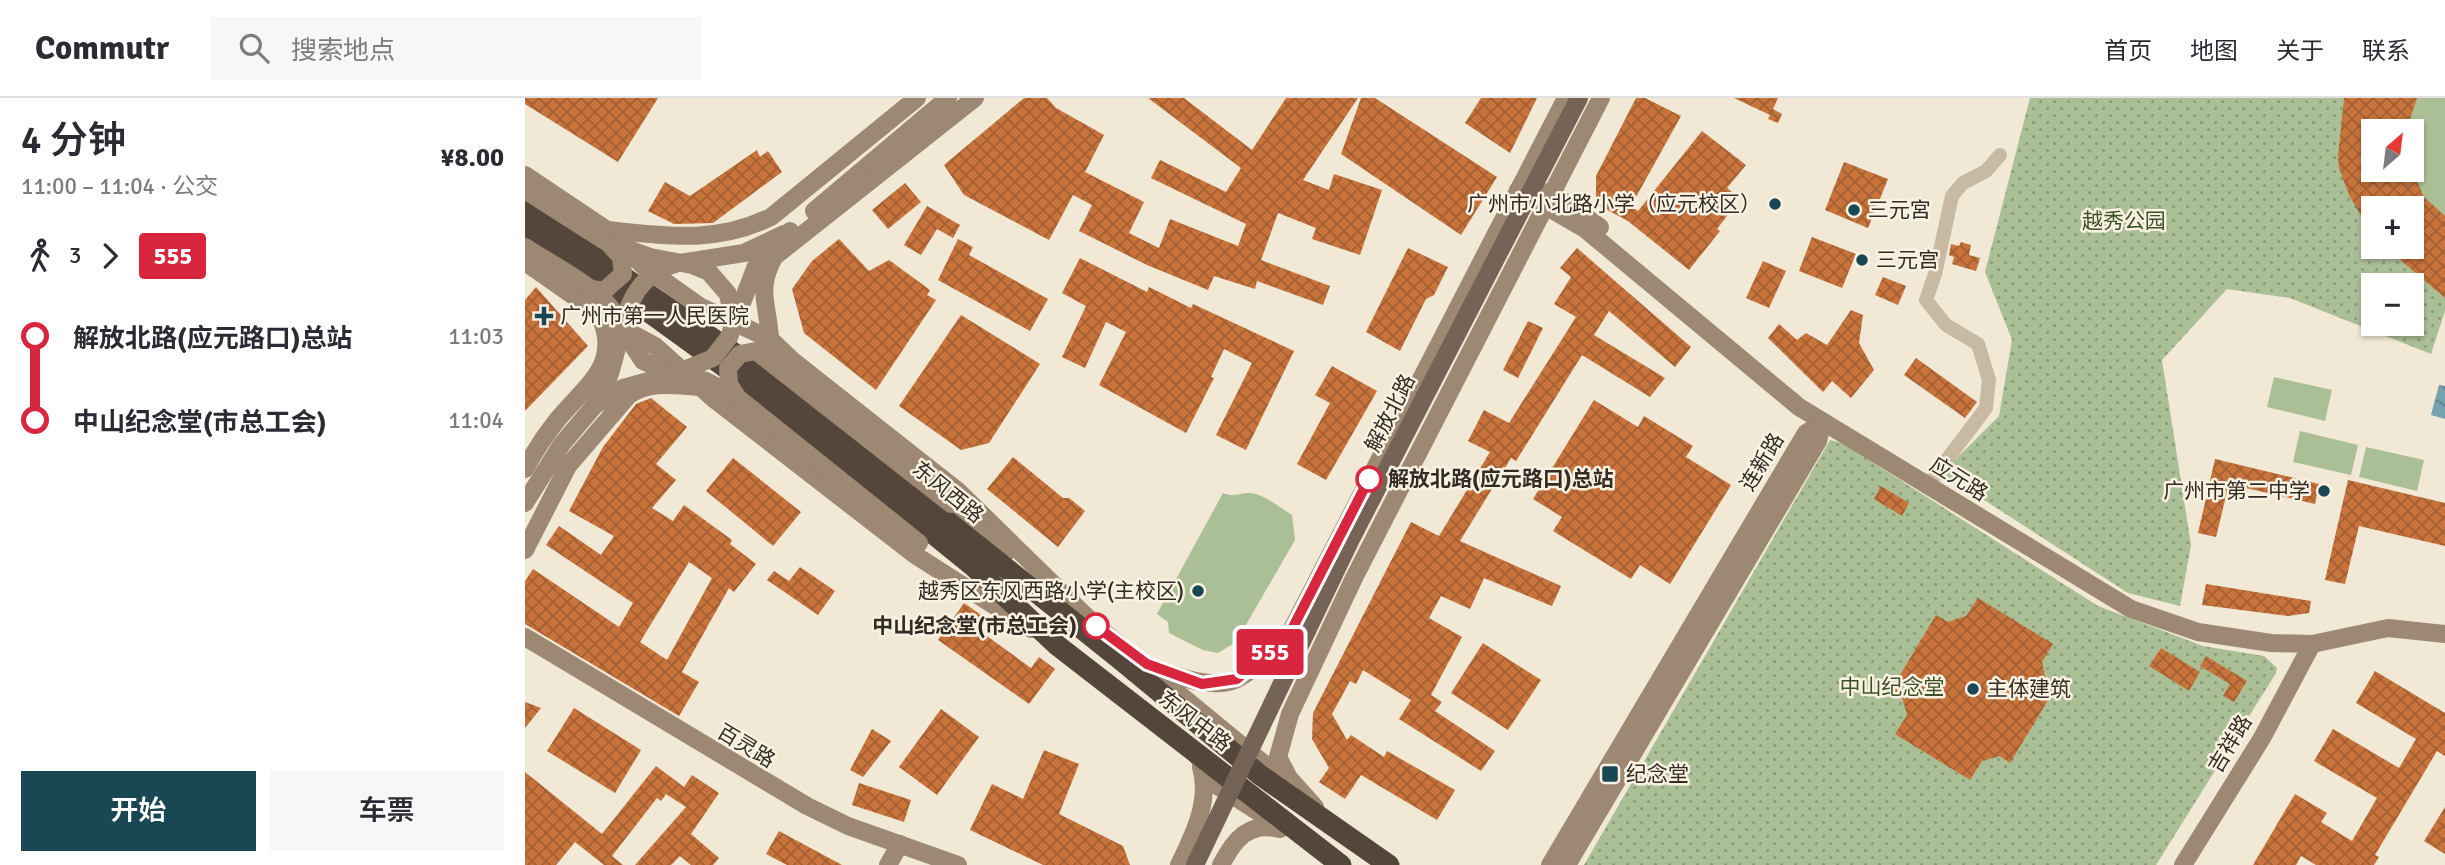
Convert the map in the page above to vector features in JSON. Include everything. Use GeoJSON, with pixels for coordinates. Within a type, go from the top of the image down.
{"type":"FeatureCollection","features":[{"type":"Feature","properties":{"kind":"highway","name":"东风西路"},"geometry":{"type":"LineString","coordinates":[[525,209],[754,367],[1121,660],[1250,768],[1331,825]]}},
{"type":"Feature","properties":{"kind":"highway","name":"东风西路"},"geometry":{"type":"LineString","coordinates":[[525,229],[653,315],[744,381],[924,536]]}},
{"type":"Feature","properties":{"kind":"highway","name":"东风中路"},"geometry":{"type":"LineString","coordinates":[[924,536],[996,586],[1058,646],[1341,865]]}},
{"type":"Feature","properties":{"kind":"highway"},"geometry":{"type":"LineString","coordinates":[[1331,825],[1388,865]]}},
{"type":"Feature","properties":{"kind":"main road","name":"解放北路"},"geometry":{"type":"LineString","coordinates":[[1195,865],[1350,541],[1579,98]]}},
{"type":"Feature","properties":{"kind":"main road","name":"解放北路"},"geometry":{"type":"LineString","coordinates":[[1205,865],[1336,588],[1588,98]]}},
{"type":"Feature","properties":{"kind":"street"},"geometry":{"type":"LineString","coordinates":[[605,235],[682,237],[731,234],[748,229],[771,218],[917,98]]}},
{"type":"Feature","properties":{"kind":"street"},"geometry":{"type":"LineString","coordinates":[[595,405],[613,393],[635,384],[700,365],[721,350],[756,267],[790,231],[946,98]]}},
{"type":"Feature","properties":{"kind":"street"},"geometry":{"type":"LineString","coordinates":[[770,339],[763,295],[764,276],[774,257],[975,98]]}},
{"type":"Feature","properties":{"kind":"street","name":"解放北路"},"geometry":{"type":"LineString","coordinates":[[1121,660],[1147,664],[1202,684],[1226,683],[1248,671],[1289,635],[1566,98]]}},
{"type":"Feature","properties":{"kind":"street","name":"解放北路"},"geometry":{"type":"LineString","coordinates":[[1331,825],[1289,778],[1278,757],[1290,713],[1601,98]]}},
{"type":"Feature","properties":{"kind":"street"},"geometry":{"type":"LineString","coordinates":[[1927,486],[1986,408],[1989,380],[1978,344],[1946,325],[1926,300],[1952,196],[1963,183],[1986,171],[2000,155]]}},
{"type":"Feature","properties":{"kind":"street"},"geometry":{"type":"LineString","coordinates":[[525,175],[701,307],[770,339],[792,360],[958,491],[1096,626]]}},
{"type":"Feature","properties":{"kind":"street"},"geometry":{"type":"LineString","coordinates":[[525,190],[650,257],[701,268],[722,285],[731,302],[732,327]]}},
{"type":"Feature","properties":{"kind":"street","name":"应元路"},"geometry":{"type":"LineString","coordinates":[[1518,190],[1549,199],[1594,222],[1809,401],[1823,422],[2098,592],[2160,621],[2198,632],[2271,643],[2312,644],[2388,628],[2445,634]]}},
{"type":"Feature","properties":{"kind":"street"},"geometry":{"type":"LineString","coordinates":[[525,502],[562,444],[595,405],[615,363],[633,293],[646,278],[661,268],[680,263],[744,253],[790,231]]}},
{"type":"Feature","properties":{"kind":"street"},"geometry":{"type":"LineString","coordinates":[[585,287],[604,291],[623,274],[621,257],[605,235]]}},
{"type":"Feature","properties":{"kind":"street"},"geometry":{"type":"LineString","coordinates":[[525,247],[612,307],[626,325],[643,361],[731,393],[924,536]]}},
{"type":"Feature","properties":{"kind":"street"},"geometry":{"type":"LineString","coordinates":[[525,262],[598,312],[655,346],[702,387],[915,555],[1058,646]]}},
{"type":"Feature","properties":{"kind":"street"},"geometry":{"type":"LineString","coordinates":[[585,287],[608,318],[615,340],[615,363]]}},
{"type":"Feature","properties":{"kind":"street"},"geometry":{"type":"LineString","coordinates":[[525,470],[549,431],[598,374],[607,351],[607,338],[598,312]]}},
{"type":"Feature","properties":{"kind":"street"},"geometry":{"type":"LineString","coordinates":[[731,393],[728,368],[740,354],[756,351],[781,368],[1265,762],[1331,825]]}},
{"type":"Feature","properties":{"kind":"street"},"geometry":{"type":"LineString","coordinates":[[635,384],[691,382],[731,393]]}},
{"type":"Feature","properties":{"kind":"street"},"geometry":{"type":"LineString","coordinates":[[525,550],[568,466],[629,395],[637,389],[657,384],[702,387]]}},
{"type":"Feature","properties":{"kind":"street","name":"连新路"},"geometry":{"type":"LineString","coordinates":[[1550,865],[1806,433],[1823,422]]}},
{"type":"Feature","properties":{"kind":"street","name":"连新路"},"geometry":{"type":"LineString","coordinates":[[1567,865],[1818,441],[1823,422]]}},
{"type":"Feature","properties":{"kind":"street"},"geometry":{"type":"LineString","coordinates":[[1289,635],[1288,661],[1300,667],[1314,661]]}},
{"type":"Feature","properties":{"kind":"street","name":"百灵路"},"geometry":{"type":"LineString","coordinates":[[525,637],[769,785],[848,826],[958,865]]}},
{"type":"Feature","properties":{"kind":"street","name":"吉祥路"},"geometry":{"type":"LineString","coordinates":[[2183,865],[2262,738],[2312,644]]}},
{"type":"Feature","properties":{"kind":"street"},"geometry":{"type":"LineString","coordinates":[[1179,865],[1195,827],[1203,798],[1205,782],[1195,751]]}},
{"type":"Feature","properties":{"kind":"street"},"geometry":{"type":"LineString","coordinates":[[1221,865],[1237,838],[1253,829],[1273,828],[1302,835]]}},
{"type":"Feature","properties":{"kind":"street"},"geometry":{"type":"LineString","coordinates":[[888,865],[900,844]]}},
{"type":"Feature","properties":{"kind":"green space","name":"越秀公园"},"geometry":{"type":"Polygon","coordinates":[[[2030,98],[2344,98],[2338,155],[2361,206],[2361,259],[2399,259],[2416,273],[2361,273],[2361,326],[2290,298],[2227,289],[2162,360],[2191,545],[2180,606],[2128,593],[1964,487],[1938,477],[1999,416],[2012,340],[1985,272],[2030,98]]]}},
{"type":"Feature","properties":{"kind":"green space"},"geometry":{"type":"Polygon","coordinates":[[[2344,98],[2445,98],[2445,298],[2424,280],[2424,273],[2416,273],[2399,259],[2424,259],[2424,196],[2365,196],[2338,155],[2344,98]]]}},
{"type":"Feature","properties":{"kind":"green space","name":"越秀公园"},"geometry":{"type":"Polygon","coordinates":[[[2424,280],[2445,298],[2445,311],[2431,354],[2386,336],[2424,336],[2424,280]]]}},
{"type":"Feature","properties":{"kind":"green space"},"geometry":{"type":"Polygon","coordinates":[[[2274,377],[2332,390],[2325,421],[2267,407],[2274,377]]]}},
{"type":"Feature","properties":{"kind":"green space"},"geometry":{"type":"Polygon","coordinates":[[[2300,431],[2358,445],[2351,475],[2293,462],[2300,431]]]}},
{"type":"Feature","properties":{"kind":"green space","name":"中山纪念堂"},"geometry":{"type":"Polygon","coordinates":[[[1830,440],[1842,443],[2098,606],[2203,646],[2264,656],[2277,668],[2156,865],[1584,865],[1830,440]]]}},
{"type":"Feature","properties":{"kind":"green space"},"geometry":{"type":"Polygon","coordinates":[[[2366,447],[2424,460],[2417,491],[2359,477],[2366,447]]]}},
{"type":"Feature","properties":{"kind":"green space"},"geometry":{"type":"Polygon","coordinates":[[[1223,493],[1251,493],[1273,502],[1292,515],[1295,540],[1236,642],[1218,653],[1203,650],[1169,633],[1168,622],[1157,614],[1223,493]]]}},
{"type":"Feature","properties":{"kind":"water"},"geometry":{"type":"Polygon","coordinates":[[[2439,385],[2445,386],[2445,419],[2431,415],[2439,385]]]}},
{"type":"Feature","properties":{"kind":"building"},"geometry":{"type":"Polygon","coordinates":[[[525,98],[658,98],[618,162],[525,104],[525,98]]]}},
{"type":"Feature","properties":{"kind":"building"},"geometry":{"type":"Polygon","coordinates":[[[1024,98],[1047,98],[1056,108],[1104,135],[1085,172],[1144,202],[1129,233],[1159,248],[1170,219],[1238,246],[1246,224],[1151,178],[1160,160],[1226,192],[1241,168],[1148,98],[1184,98],[1252,150],[1286,98],[1358,98],[1303,180],[1329,190],[1334,174],[1382,190],[1360,255],[1312,239],[1316,228],[1278,213],[1261,260],[1330,286],[1323,305],[1257,281],[1255,289],[1214,276],[1208,290],[1147,265],[1079,231],[1092,205],[1073,195],[1049,240],[964,195],[944,165],[1024,98]]]}},
{"type":"Feature","properties":{"kind":"building"},"geometry":{"type":"Polygon","coordinates":[[[1361,98],[1375,98],[1497,177],[1461,235],[1341,154],[1361,98]]]}},
{"type":"Feature","properties":{"kind":"building"},"geometry":{"type":"Polygon","coordinates":[[[1481,98],[1537,98],[1510,153],[1465,123],[1481,98]]]}},
{"type":"Feature","properties":{"kind":"building"},"geometry":{"type":"Polygon","coordinates":[[[1636,98],[1645,98],[1681,116],[1631,206],[1638,211],[1702,131],[1746,165],[1727,188],[1732,192],[1725,202],[1733,208],[1717,229],[1720,231],[1689,270],[1628,221],[1596,204],[1596,176],[1636,98]]]}},
{"type":"Feature","properties":{"kind":"building"},"geometry":{"type":"Polygon","coordinates":[[[1734,98],[1778,98],[1773,109],[1782,114],[1778,123],[1768,119],[1770,115],[1734,98]]]}},
{"type":"Feature","properties":{"kind":"building"},"geometry":{"type":"Polygon","coordinates":[[[2344,98],[2417,98],[2410,119],[2361,119],[2361,182],[2417,182],[2424,196],[2361,196],[2361,216],[2349,195],[2339,168],[2344,98]]]}},
{"type":"Feature","properties":{"kind":"building"},"geometry":{"type":"Polygon","coordinates":[[[757,150],[760,157],[768,151],[782,172],[713,223],[674,224],[648,211],[665,182],[690,196],[757,150]]]}},
{"type":"Feature","properties":{"kind":"building"},"geometry":{"type":"Polygon","coordinates":[[[1844,162],[1888,179],[1868,228],[1825,210],[1844,162]]]}},
{"type":"Feature","properties":{"kind":"building"},"geometry":{"type":"Polygon","coordinates":[[[905,183],[921,202],[888,229],[872,210],[905,183]]]}},
{"type":"Feature","properties":{"kind":"building"},"geometry":{"type":"Polygon","coordinates":[[[2424,197],[2445,216],[2445,298],[2424,280],[2424,273],[2416,273],[2399,259],[2424,259],[2424,197]]]}},
{"type":"Feature","properties":{"kind":"building"},"geometry":{"type":"Polygon","coordinates":[[[927,206],[960,225],[953,238],[937,229],[921,255],[904,245],[927,206]]]}},
{"type":"Feature","properties":{"kind":"building"},"geometry":{"type":"Polygon","coordinates":[[[1812,237],[1856,254],[1842,288],[1799,271],[1812,237]]]}},
{"type":"Feature","properties":{"kind":"building"},"geometry":{"type":"Polygon","coordinates":[[[839,239],[869,271],[889,260],[930,290],[927,295],[936,300],[876,390],[804,333],[792,289],[812,261],[839,239]]]}},
{"type":"Feature","properties":{"kind":"building"},"geometry":{"type":"Polygon","coordinates":[[[958,239],[973,247],[969,255],[1048,299],[1030,331],[938,280],[958,239]]]}},
{"type":"Feature","properties":{"kind":"building"},"geometry":{"type":"Polygon","coordinates":[[[1961,242],[1971,245],[1969,255],[1980,258],[1976,271],[1952,264],[1954,257],[1949,255],[1951,244],[1959,246],[1961,242]]]}},
{"type":"Feature","properties":{"kind":"building"},"geometry":{"type":"Polygon","coordinates":[[[1408,248],[1448,267],[1434,295],[1426,299],[1400,351],[1366,332],[1408,248]]]}},
{"type":"Feature","properties":{"kind":"building"},"geometry":{"type":"Polygon","coordinates":[[[1577,248],[1691,347],[1675,367],[1609,311],[1594,335],[1665,378],[1650,397],[1582,355],[1516,461],[1511,458],[1460,541],[1561,586],[1552,606],[1484,578],[1470,609],[1441,596],[1429,618],[1462,637],[1431,695],[1442,702],[1435,711],[1495,751],[1481,771],[1399,719],[1411,700],[1363,670],[1356,684],[1350,681],[1332,714],[1347,740],[1351,735],[1384,757],[1387,751],[1455,790],[1437,820],[1361,775],[1345,799],[1319,782],[1329,768],[1312,739],[1313,713],[1411,522],[1439,536],[1490,452],[1468,441],[1484,410],[1509,423],[1576,317],[1554,304],[1571,277],[1560,268],[1577,248]]]}},
{"type":"Feature","properties":{"kind":"building"},"geometry":{"type":"Polygon","coordinates":[[[1080,258],[1147,292],[1149,287],[1191,308],[1193,304],[1294,351],[1246,450],[1216,435],[1252,363],[1224,349],[1211,377],[1214,378],[1186,433],[1099,385],[1126,332],[1106,322],[1085,368],[1062,357],[1086,306],[1062,293],[1080,258]]]}},
{"type":"Feature","properties":{"kind":"building"},"geometry":{"type":"Polygon","coordinates":[[[1763,261],[1786,271],[1769,308],[1746,298],[1763,261]]]}},
{"type":"Feature","properties":{"kind":"building"},"geometry":{"type":"Polygon","coordinates":[[[1883,277],[1906,286],[1898,305],[1875,295],[1883,277]]]}},
{"type":"Feature","properties":{"kind":"building","name":"广州市第一人民医院"},"geometry":{"type":"Polygon","coordinates":[[[536,287],[588,346],[525,411],[525,300],[536,287]]]}},
{"type":"Feature","properties":{"kind":"building"},"geometry":{"type":"Polygon","coordinates":[[[1851,310],[1863,315],[1859,343],[1874,370],[1851,398],[1832,381],[1823,392],[1768,338],[1779,324],[1797,340],[1806,333],[1827,345],[1851,310]]]}},
{"type":"Feature","properties":{"kind":"building"},"geometry":{"type":"Polygon","coordinates":[[[961,315],[1040,364],[989,443],[961,450],[899,406],[961,315]]]}},
{"type":"Feature","properties":{"kind":"building"},"geometry":{"type":"Polygon","coordinates":[[[1528,321],[1543,328],[1518,378],[1503,370],[1528,321]]]}},
{"type":"Feature","properties":{"kind":"building"},"geometry":{"type":"Polygon","coordinates":[[[1916,358],[1977,402],[1965,418],[1904,375],[1916,358]]]}},
{"type":"Feature","properties":{"kind":"building"},"geometry":{"type":"Polygon","coordinates":[[[1332,366],[1377,391],[1326,480],[1297,464],[1330,403],[1315,395],[1332,366]]]}},
{"type":"Feature","properties":{"kind":"building"},"geometry":{"type":"Polygon","coordinates":[[[651,398],[687,427],[656,464],[676,480],[652,508],[673,521],[684,505],[732,540],[730,544],[756,564],[734,592],[729,588],[682,672],[699,682],[679,716],[525,624],[525,581],[533,569],[619,627],[633,603],[546,545],[559,526],[601,555],[614,536],[569,511],[603,447],[636,404],[651,398]],[[689,562],[640,642],[667,660],[712,578],[689,562]]]}},
{"type":"Feature","properties":{"kind":"building"},"geometry":{"type":"Polygon","coordinates":[[[1594,400],[1638,427],[1644,416],[1693,446],[1686,457],[1731,485],[1670,584],[1640,565],[1631,579],[1553,531],[1562,517],[1533,499],[1594,400]]]}},
{"type":"Feature","properties":{"kind":"building"},"geometry":{"type":"Polygon","coordinates":[[[1013,457],[1063,498],[1069,498],[1085,511],[1058,547],[987,489],[1013,457]]]}},
{"type":"Feature","properties":{"kind":"building"},"geometry":{"type":"Polygon","coordinates":[[[733,458],[801,512],[773,546],[706,491],[733,458]]]}},
{"type":"Feature","properties":{"kind":"building"},"geometry":{"type":"Polygon","coordinates":[[[2215,459],[2319,484],[2315,504],[2229,484],[2216,537],[2198,533],[2215,459]]]}},
{"type":"Feature","properties":{"kind":"building"},"geometry":{"type":"Polygon","coordinates":[[[2348,480],[2445,503],[2445,546],[2359,526],[2345,584],[2325,580],[2348,480]]]}},
{"type":"Feature","properties":{"kind":"building"},"geometry":{"type":"Polygon","coordinates":[[[1881,486],[1909,503],[1902,516],[1874,499],[1881,486]]]}},
{"type":"Feature","properties":{"kind":"building"},"geometry":{"type":"Polygon","coordinates":[[[800,567],[835,591],[818,615],[767,580],[774,571],[789,581],[800,567]]]}},
{"type":"Feature","properties":{"kind":"building"},"geometry":{"type":"Polygon","coordinates":[[[2206,584],[2311,601],[2309,613],[2288,616],[2202,605],[2206,584]]]}},
{"type":"Feature","properties":{"kind":"building","name":"主体建筑"},"geometry":{"type":"Polygon","coordinates":[[[1978,598],[2053,644],[2042,662],[2046,681],[2056,687],[2010,763],[2000,756],[1982,761],[1970,780],[1895,734],[1907,715],[1902,697],[1891,690],[1936,615],[1948,622],[1966,616],[1978,598]]]}},
{"type":"Feature","properties":{"kind":"building"},"geometry":{"type":"Polygon","coordinates":[[[964,603],[981,615],[973,626],[1031,668],[1039,657],[1055,669],[1029,704],[938,640],[964,603]]]}},
{"type":"Feature","properties":{"kind":"building"},"geometry":{"type":"Polygon","coordinates":[[[1483,643],[1541,680],[1508,730],[1451,693],[1483,643]]]}},
{"type":"Feature","properties":{"kind":"building"},"geometry":{"type":"Polygon","coordinates":[[[2161,648],[2200,672],[2189,691],[2149,666],[2161,648]]]}},
{"type":"Feature","properties":{"kind":"building"},"geometry":{"type":"Polygon","coordinates":[[[2206,656],[2247,681],[2234,702],[2223,696],[2230,684],[2200,666],[2206,656]]]}},
{"type":"Feature","properties":{"kind":"building"},"geometry":{"type":"Polygon","coordinates":[[[2375,671],[2445,713],[2445,756],[2437,751],[2375,855],[2379,857],[2374,865],[2316,865],[2301,856],[2296,865],[2253,865],[2295,794],[2327,813],[2321,822],[2352,841],[2377,798],[2314,761],[2333,729],[2399,768],[2416,739],[2356,703],[2375,671]]]}},
{"type":"Feature","properties":{"kind":"building"},"geometry":{"type":"Polygon","coordinates":[[[525,702],[541,708],[525,728],[525,702]]]}},
{"type":"Feature","properties":{"kind":"building"},"geometry":{"type":"Polygon","coordinates":[[[574,708],[641,750],[615,793],[547,751],[574,708]]]}},
{"type":"Feature","properties":{"kind":"building"},"geometry":{"type":"Polygon","coordinates":[[[941,709],[979,737],[937,795],[899,767],[941,709]]]}},
{"type":"Feature","properties":{"kind":"building"},"geometry":{"type":"Polygon","coordinates":[[[872,729],[891,741],[863,777],[850,770],[872,729]]]}},
{"type":"Feature","properties":{"kind":"building"},"geometry":{"type":"Polygon","coordinates":[[[1044,750],[1079,764],[1059,814],[1123,846],[1130,865],[1043,865],[970,830],[992,784],[1023,799],[1044,750]]]}},
{"type":"Feature","properties":{"kind":"building"},"geometry":{"type":"Polygon","coordinates":[[[656,766],[684,787],[692,775],[719,793],[691,834],[719,858],[713,865],[691,865],[680,856],[671,865],[635,865],[686,807],[666,794],[661,801],[657,798],[612,856],[623,865],[604,865],[575,842],[556,865],[525,865],[525,772],[602,834],[656,766]]]}},
{"type":"Feature","properties":{"kind":"building"},"geometry":{"type":"Polygon","coordinates":[[[859,783],[911,800],[904,822],[852,805],[859,783]]]}},
{"type":"Feature","properties":{"kind":"building"},"geometry":{"type":"Polygon","coordinates":[[[2445,807],[2445,854],[2424,841],[2445,807]]]}},
{"type":"Feature","properties":{"kind":"building"},"geometry":{"type":"Polygon","coordinates":[[[779,831],[842,865],[787,865],[766,854],[779,831]]]}},
{"type":"Feature","properties":{"kind":"bus line","name":"555"},"geometry":{"type":"LineString","coordinates":[[1096,626],[1147,664],[1202,684],[1226,683],[1237,679],[1289,635],[1369,479]]}},
{"type":"Feature","properties":{"kind":"place","name":"广州市小北路小学（应元校区）"},"geometry":{"type":"Point","coordinates":[1775,204]}},
{"type":"Feature","properties":{"kind":"place","name":"三元宮"},"geometry":{"type":"Point","coordinates":[1854,210]}},
{"type":"Feature","properties":{"kind":"place","name":"三元宫"},"geometry":{"type":"Point","coordinates":[1862,260]}},
{"type":"Feature","properties":{"kind":"place","name":"广州市第一人民医院"},"geometry":{"type":"Point","coordinates":[544,316]}},
{"type":"Feature","properties":{"kind":"place","name":"解放北路(应元路口)总站"},"geometry":{"type":"Point","coordinates":[1369,479]}},
{"type":"Feature","properties":{"kind":"place","name":"广州市第二中学"},"geometry":{"type":"Point","coordinates":[2324,491]}},
{"type":"Feature","properties":{"kind":"place","name":"越秀区东风西路小学(主校区)"},"geometry":{"type":"Point","coordinates":[1198,591]}},
{"type":"Feature","properties":{"kind":"place","name":"中山纪念堂(市总工会)"},"geometry":{"type":"Point","coordinates":[1096,626]}},
{"type":"Feature","properties":{"kind":"place","name":"主体建筑"},"geometry":{"type":"Point","coordinates":[1973,689]}},
{"type":"Feature","properties":{"kind":"place","name":"纪念堂"},"geometry":{"type":"Point","coordinates":[1610,774]}}]}
